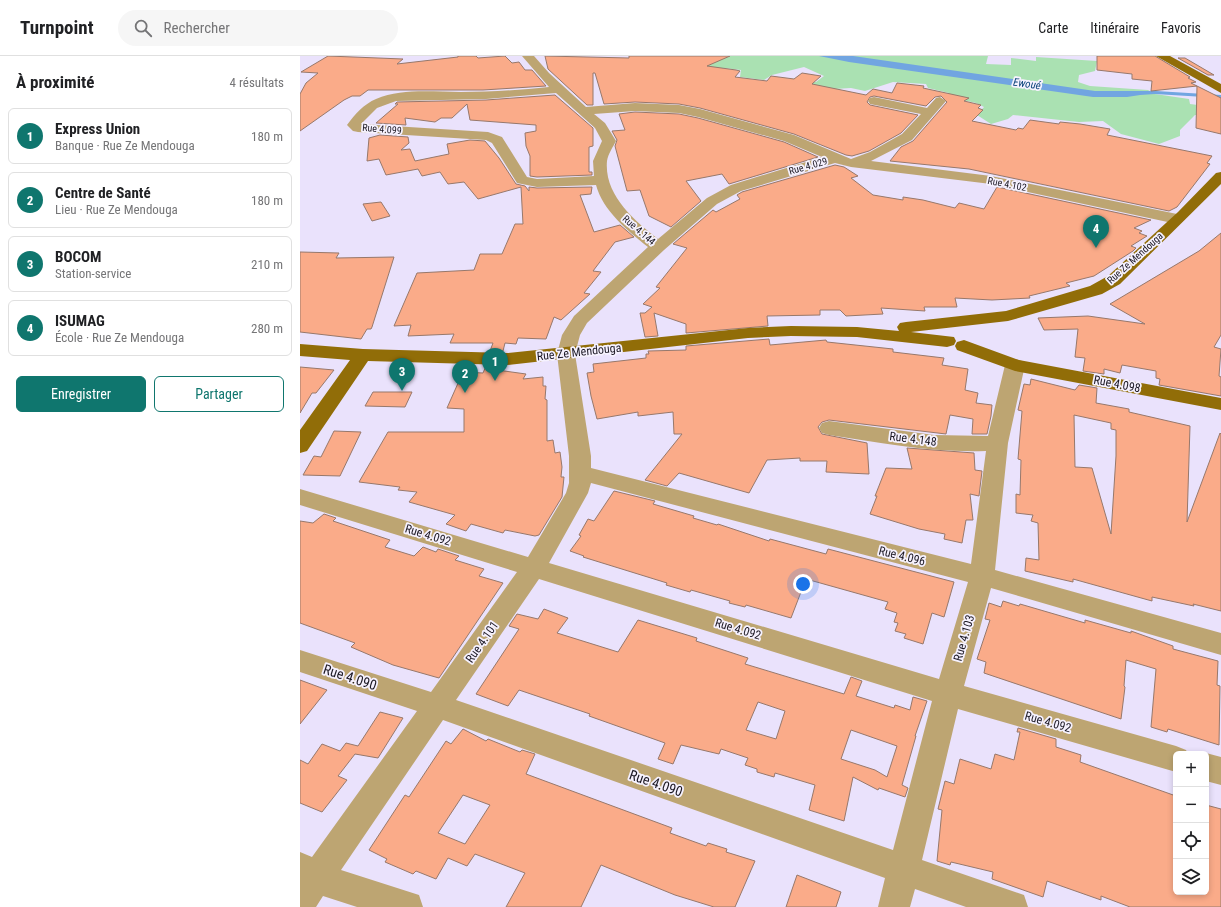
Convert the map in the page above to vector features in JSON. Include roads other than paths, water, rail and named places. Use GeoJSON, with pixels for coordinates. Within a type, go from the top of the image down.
{"type":"FeatureCollection","features":[{"type":"Feature","properties":{"kind":"main road"},"geometry":{"type":"LineString","coordinates":[[1162,56],[1221,89]]}},
{"type":"Feature","properties":{"kind":"main road","name":"Rue Ze Mendouga"},"geometry":{"type":"LineString","coordinates":[[857,332],[954,323],[1008,316],[1089,292],[1114,280],[1177,219],[1183,216],[1219,180]]}},
{"type":"Feature","properties":{"kind":"main road","name":"Rue Ze Mendouga"},"geometry":{"type":"LineString","coordinates":[[300,350],[363,355],[507,359],[566,354],[748,333],[791,331],[857,332],[968,342],[1008,316]]}},
{"type":"Feature","properties":{"kind":"main road"},"geometry":{"type":"LineString","coordinates":[[954,323],[968,323],[979,329],[968,342],[942,334],[942,330],[948,324],[954,323]]}},
{"type":"Feature","properties":{"kind":"main road","name":"Rue 4.098"},"geometry":{"type":"LineString","coordinates":[[968,342],[1014,364],[1221,404]]}},
{"type":"Feature","properties":{"kind":"main road"},"geometry":{"type":"LineString","coordinates":[[300,446],[363,355]]}},
{"type":"Feature","properties":{"kind":"street"},"geometry":{"type":"LineString","coordinates":[[528,56],[544,76],[583,111]]}},
{"type":"Feature","properties":{"kind":"street","name":"Rue 4.099"},"geometry":{"type":"LineString","coordinates":[[560,89],[479,96],[401,96],[377,102],[359,117],[354,125],[358,128],[438,140],[488,136],[497,140],[522,180],[529,183],[602,180]]}},
{"type":"Feature","properties":{"kind":"street"},"geometry":{"type":"LineString","coordinates":[[874,101],[929,112]]}},
{"type":"Feature","properties":{"kind":"street"},"geometry":{"type":"LineString","coordinates":[[851,163],[895,145],[917,127],[940,101]]}},
{"type":"Feature","properties":{"kind":"street","name":"Rue 4.029"},"geometry":{"type":"LineString","coordinates":[[583,111],[635,107],[660,107],[700,113],[789,138],[835,158]]}},
{"type":"Feature","properties":{"kind":"street","name":"Rue 4.144"},"geometry":{"type":"LineString","coordinates":[[583,111],[600,126],[609,141],[600,160],[602,180],[610,201],[628,223],[658,247]]}},
{"type":"Feature","properties":{"kind":"street","name":"Rue 4.029"},"geometry":{"type":"LineString","coordinates":[[566,354],[571,335],[580,320],[658,247],[722,194],[736,188],[835,158]]}},
{"type":"Feature","properties":{"kind":"street","name":"Rue 4.102"},"geometry":{"type":"LineString","coordinates":[[835,158],[851,163],[991,180],[1177,219]]}},
{"type":"Feature","properties":{"kind":"street","name":"Rue 4.101"},"geometry":{"type":"LineString","coordinates":[[306,883],[438,706],[534,567],[577,494],[581,473],[580,456],[566,354]]}},
{"type":"Feature","properties":{"kind":"street","name":"Rue 4.103"},"geometry":{"type":"LineString","coordinates":[[894,907],[948,694],[982,576],[997,442],[1014,364]]}},
{"type":"Feature","properties":{"kind":"street","name":"Rue 4.148"},"geometry":{"type":"LineString","coordinates":[[829,428],[938,442],[979,444],[997,442]]}},
{"type":"Feature","properties":{"kind":"street","name":"Rue 4.096"},"geometry":{"type":"LineString","coordinates":[[581,473],[982,576],[1221,644]]}},
{"type":"Feature","properties":{"kind":"street","name":"Rue 4.092"},"geometry":{"type":"LineString","coordinates":[[300,497],[948,694],[1173,758]]}},
{"type":"Feature","properties":{"kind":"street","name":"Rue 4.090"},"geometry":{"type":"LineString","coordinates":[[300,661],[438,706],[1012,907]]}},
{"type":"Feature","properties":{"kind":"street"},"geometry":{"type":"LineString","coordinates":[[1209,768],[1221,771]]}},
{"type":"Feature","properties":{"kind":"street"},"geometry":{"type":"LineString","coordinates":[[306,883],[407,907]]}},
{"type":"Feature","properties":{"kind":"water","name":"Ewoué"},"geometry":{"type":"Polygon","coordinates":[[[819,56],[853,56],[1095,91],[1156,91],[1221,95],[1221,98],[1155,94],[1127,97],[1093,97],[849,62],[819,56]]]}},
{"type":"Feature","properties":{"kind":"place","name":"ISUMAG"},"geometry":{"type":"Point","coordinates":[1096,248]}},
{"type":"Feature","properties":{"kind":"place","name":"Express Union"},"geometry":{"type":"Point","coordinates":[495,381]}},
{"type":"Feature","properties":{"kind":"place","name":"BOCOM"},"geometry":{"type":"Point","coordinates":[402,391]}},
{"type":"Feature","properties":{"kind":"place","name":"Centre de Santé"},"geometry":{"type":"Point","coordinates":[465,393]}}]}
